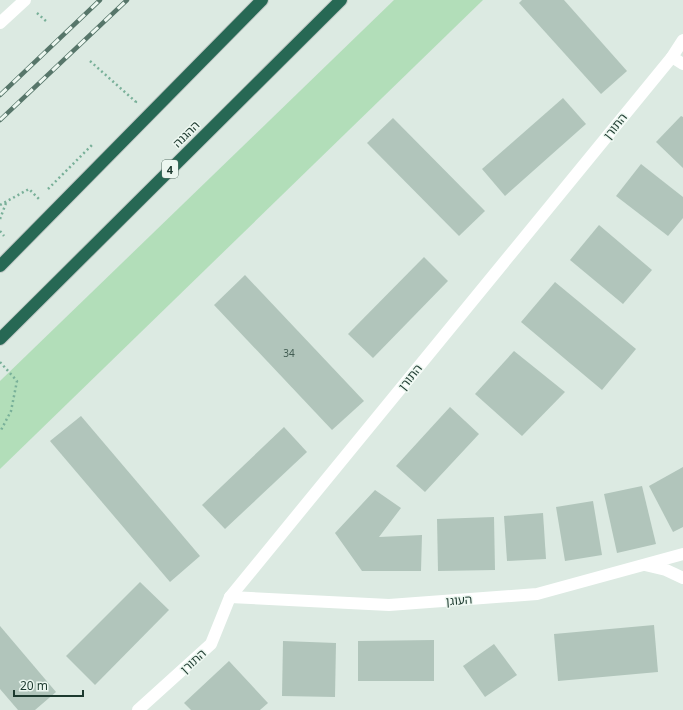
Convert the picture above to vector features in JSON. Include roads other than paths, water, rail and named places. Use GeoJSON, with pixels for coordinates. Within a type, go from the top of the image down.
{"type":"FeatureCollection","features":[{"type":"Feature","properties":{"kind":"highway"},"geometry":{"type":"LineString","coordinates":[[0,266],[262,0]]}},
{"type":"Feature","properties":{"kind":"highway","name":"ההגנה"},"geometry":{"type":"LineString","coordinates":[[0,339],[341,0]]}},
{"type":"Feature","properties":{"kind":"street"},"geometry":{"type":"LineString","coordinates":[[0,24],[25,0]]}},
{"type":"Feature","properties":{"kind":"street","name":"התורן"},"geometry":{"type":"LineString","coordinates":[[138,710],[211,644],[230,596],[672,57],[683,40]]}},
{"type":"Feature","properties":{"kind":"street"},"geometry":{"type":"LineString","coordinates":[[672,57],[683,64]]}},
{"type":"Feature","properties":{"kind":"street","name":"העוגן"},"geometry":{"type":"LineString","coordinates":[[230,596],[389,605],[537,594],[683,554]]}},
{"type":"Feature","properties":{"kind":"street"},"geometry":{"type":"LineString","coordinates":[[644,565],[666,570],[683,578]]}},
{"type":"Feature","properties":{"kind":"railway"},"geometry":{"type":"LineString","coordinates":[[0,95],[100,0]]}},
{"type":"Feature","properties":{"kind":"railway"},"geometry":{"type":"LineString","coordinates":[[0,120],[127,0]]}}]}
